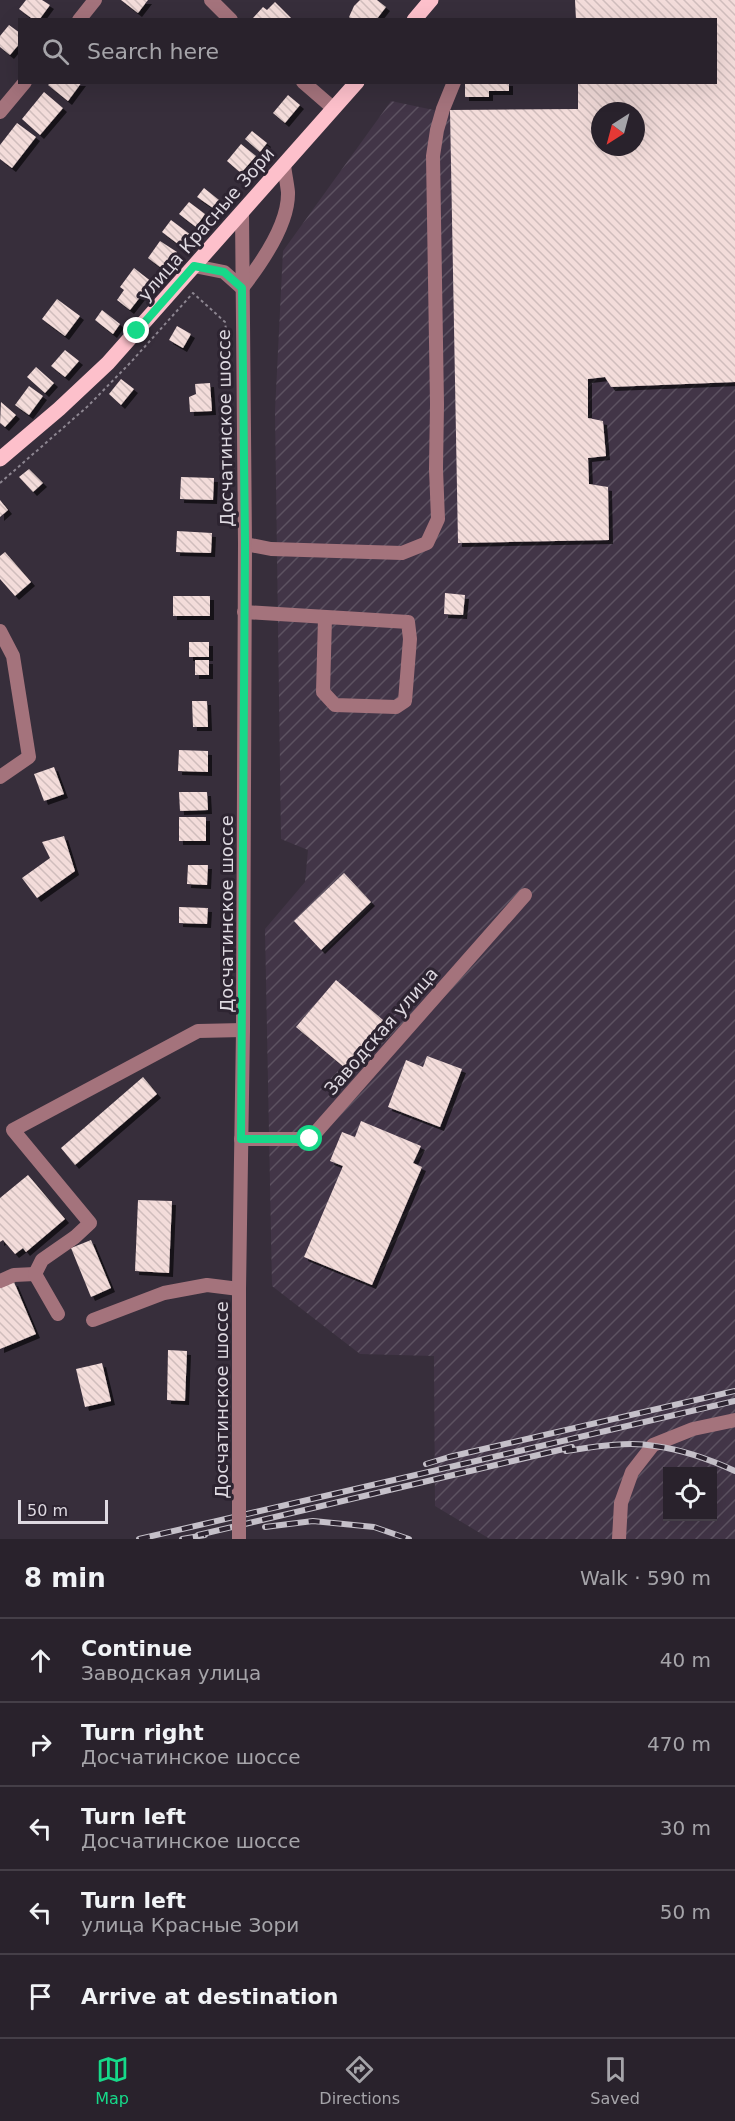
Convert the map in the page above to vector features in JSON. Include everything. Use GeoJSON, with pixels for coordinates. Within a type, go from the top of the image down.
{"type":"FeatureCollection","features":[{"type":"Feature","properties":{"kind":"main road"},"geometry":{"type":"LineString","coordinates":[[416,18],[431,0]]}},
{"type":"Feature","properties":{"kind":"main road","name":"улица Красные Зори"},"geometry":{"type":"LineString","coordinates":[[0,459],[59,409],[108,363],[355,84]]}},
{"type":"Feature","properties":{"kind":"street"},"geometry":{"type":"LineString","coordinates":[[81,18],[95,0]]}},
{"type":"Feature","properties":{"kind":"street"},"geometry":{"type":"LineString","coordinates":[[211,0],[229,18]]}},
{"type":"Feature","properties":{"kind":"street"},"geometry":{"type":"LineString","coordinates":[[0,112],[23,84]]}},
{"type":"Feature","properties":{"kind":"street"},"geometry":{"type":"LineString","coordinates":[[305,84],[333,108]]}},
{"type":"Feature","properties":{"kind":"street"},"geometry":{"type":"LineString","coordinates":[[245,544],[271,549],[402,553],[427,543],[438,519],[433,156],[437,130],[453,84]]}},
{"type":"Feature","properties":{"kind":"street"},"geometry":{"type":"LineString","coordinates":[[194,266],[224,272],[242,288],[261,265],[284,218],[288,194],[284,165]]}},
{"type":"Feature","properties":{"kind":"street","name":"Досчатинское шоссе"},"geometry":{"type":"LineString","coordinates":[[239,1539],[238,1289],[243,1030],[245,544],[242,212]]}},
{"type":"Feature","properties":{"kind":"street"},"geometry":{"type":"LineString","coordinates":[[244,612],[408,622],[410,639],[405,701],[396,707],[335,705],[323,692],[325,618]]}},
{"type":"Feature","properties":{"kind":"street"},"geometry":{"type":"LineString","coordinates":[[0,631],[13,656],[29,757],[0,777]]}},
{"type":"Feature","properties":{"kind":"street","name":"Заводская улица"},"geometry":{"type":"LineString","coordinates":[[241,1139],[310,1139],[525,895]]}},
{"type":"Feature","properties":{"kind":"street"},"geometry":{"type":"LineString","coordinates":[[35,1274],[42,1260],[75,1237],[90,1223],[6,1133],[198,1031],[243,1030]]}},
{"type":"Feature","properties":{"kind":"street"},"geometry":{"type":"LineString","coordinates":[[0,1281],[15,1275],[35,1274]]}},
{"type":"Feature","properties":{"kind":"street"},"geometry":{"type":"LineString","coordinates":[[35,1274],[58,1314]]}},
{"type":"Feature","properties":{"kind":"street"},"geometry":{"type":"LineString","coordinates":[[93,1320],[164,1293],[207,1285],[238,1289]]}},
{"type":"Feature","properties":{"kind":"street"},"geometry":{"type":"LineString","coordinates":[[619,1539],[621,1503],[632,1472],[653,1445],[693,1429],[735,1419]]}},
{"type":"Feature","properties":{"kind":"path"},"geometry":{"type":"LineString","coordinates":[[183,304],[193,293],[225,322],[227,340]]}},
{"type":"Feature","properties":{"kind":"shaded area"},"geometry":{"type":"Polygon","coordinates":[[[735,0],[735,1539],[490,1539],[435,1506],[434,1356],[360,1354],[272,1286],[265,929],[305,882],[308,850],[281,839],[275,411],[283,251],[391,101],[462,116],[591,113],[591,156],[645,156],[645,102],[635,102],[708,84],[717,84],[717,19],[735,0]]]}},
{"type":"Feature","properties":{"kind":"building"},"geometry":{"type":"Polygon","coordinates":[[[26,0],[42,0],[50,5],[40,18],[31,18],[19,9],[26,0]]]}},
{"type":"Feature","properties":{"kind":"building"},"geometry":{"type":"Polygon","coordinates":[[[121,0],[148,0],[138,13],[121,0]]]}},
{"type":"Feature","properties":{"kind":"building"},"geometry":{"type":"Polygon","coordinates":[[[360,0],[377,0],[386,7],[378,18],[350,18],[354,6],[360,0]]]}},
{"type":"Feature","properties":{"kind":"building"},"geometry":{"type":"Polygon","coordinates":[[[575,0],[735,0],[735,382],[611,387],[605,377],[588,379],[588,418],[603,421],[606,456],[588,458],[589,484],[608,487],[609,540],[458,543],[450,110],[578,109],[578,84],[717,84],[717,18],[576,18],[575,0]]]}},
{"type":"Feature","properties":{"kind":"building"},"geometry":{"type":"Polygon","coordinates":[[[275,2],[291,18],[253,18],[263,7],[267,10],[275,2]]]}},
{"type":"Feature","properties":{"kind":"building"},"geometry":{"type":"Polygon","coordinates":[[[9,25],[18,32],[18,45],[10,55],[0,47],[0,36],[9,25]]]}},
{"type":"Feature","properties":{"kind":"building"},"geometry":{"type":"Polygon","coordinates":[[[49,84],[81,84],[68,101],[49,84]]]}},
{"type":"Feature","properties":{"kind":"building"},"geometry":{"type":"Polygon","coordinates":[[[465,84],[509,84],[509,91],[489,91],[489,97],[465,97],[465,84]]]}},
{"type":"Feature","properties":{"kind":"building"},"geometry":{"type":"Polygon","coordinates":[[[44,92],[63,108],[40,135],[22,119],[44,92]]]}},
{"type":"Feature","properties":{"kind":"building"},"geometry":{"type":"Polygon","coordinates":[[[288,95],[300,105],[285,123],[273,113],[288,95]]]}},
{"type":"Feature","properties":{"kind":"building"},"geometry":{"type":"Polygon","coordinates":[[[17,123],[36,137],[12,168],[0,159],[0,145],[17,123]]]}},
{"type":"Feature","properties":{"kind":"building"},"geometry":{"type":"Polygon","coordinates":[[[252,131],[267,143],[260,152],[245,139],[252,131]]]}},
{"type":"Feature","properties":{"kind":"building"},"geometry":{"type":"Polygon","coordinates":[[[241,144],[256,156],[241,173],[227,161],[241,144]]]}},
{"type":"Feature","properties":{"kind":"building"},"geometry":{"type":"Polygon","coordinates":[[[204,188],[219,200],[213,208],[197,197],[204,188]]]}},
{"type":"Feature","properties":{"kind":"building"},"geometry":{"type":"Polygon","coordinates":[[[189,202],[205,214],[196,227],[179,214],[189,202]]]}},
{"type":"Feature","properties":{"kind":"building"},"geometry":{"type":"Polygon","coordinates":[[[171,220],[191,235],[182,247],[162,232],[171,220]]]}},
{"type":"Feature","properties":{"kind":"building"},"geometry":{"type":"Polygon","coordinates":[[[160,241],[177,252],[164,270],[148,258],[160,241]]]}},
{"type":"Feature","properties":{"kind":"building"},"geometry":{"type":"Polygon","coordinates":[[[134,268],[152,282],[130,310],[117,300],[124,290],[120,287],[134,268]]]}},
{"type":"Feature","properties":{"kind":"building"},"geometry":{"type":"Polygon","coordinates":[[[57,299],[80,316],[65,336],[42,319],[57,299]]]}},
{"type":"Feature","properties":{"kind":"building"},"geometry":{"type":"Polygon","coordinates":[[[102,310],[120,324],[113,334],[95,320],[102,310]]]}},
{"type":"Feature","properties":{"kind":"building"},"geometry":{"type":"Polygon","coordinates":[[[177,326],[191,334],[183,348],[169,340],[177,326]]]}},
{"type":"Feature","properties":{"kind":"building"},"geometry":{"type":"Polygon","coordinates":[[[65,350],[79,361],[65,377],[51,366],[65,350]]]}},
{"type":"Feature","properties":{"kind":"building"},"geometry":{"type":"Polygon","coordinates":[[[36,367],[54,383],[45,393],[27,377],[36,367]]]}},
{"type":"Feature","properties":{"kind":"building"},"geometry":{"type":"Polygon","coordinates":[[[121,379],[134,389],[121,405],[109,394],[121,379]]]}},
{"type":"Feature","properties":{"kind":"building"},"geometry":{"type":"Polygon","coordinates":[[[210,383],[212,411],[190,412],[189,397],[196,394],[195,384],[210,383]]]}},
{"type":"Feature","properties":{"kind":"building"},"geometry":{"type":"Polygon","coordinates":[[[29,386],[43,396],[29,415],[15,405],[29,386]]]}},
{"type":"Feature","properties":{"kind":"building"},"geometry":{"type":"Polygon","coordinates":[[[1,402],[16,415],[5,427],[0,423],[1,402]]]}},
{"type":"Feature","properties":{"kind":"building"},"geometry":{"type":"Polygon","coordinates":[[[29,469],[43,483],[33,492],[19,477],[29,469]]]}},
{"type":"Feature","properties":{"kind":"building"},"geometry":{"type":"Polygon","coordinates":[[[181,477],[214,478],[213,500],[180,499],[181,477]]]}},
{"type":"Feature","properties":{"kind":"building"},"geometry":{"type":"Polygon","coordinates":[[[0,500],[8,510],[0,517],[0,500]]]}},
{"type":"Feature","properties":{"kind":"building"},"geometry":{"type":"Polygon","coordinates":[[[177,531],[212,533],[211,553],[176,552],[177,531]]]}},
{"type":"Feature","properties":{"kind":"building"},"geometry":{"type":"Polygon","coordinates":[[[5,552],[31,582],[15,596],[0,579],[0,556],[5,552]]]}},
{"type":"Feature","properties":{"kind":"building"},"geometry":{"type":"Polygon","coordinates":[[[445,593],[465,595],[463,615],[444,614],[445,593]]]}},
{"type":"Feature","properties":{"kind":"building"},"geometry":{"type":"Polygon","coordinates":[[[173,596],[210,596],[210,616],[173,616],[173,596]]]}},
{"type":"Feature","properties":{"kind":"building"},"geometry":{"type":"Polygon","coordinates":[[[189,642],[209,642],[209,657],[189,657],[189,642]]]}},
{"type":"Feature","properties":{"kind":"building"},"geometry":{"type":"Polygon","coordinates":[[[195,660],[209,660],[209,675],[195,675],[195,660]]]}},
{"type":"Feature","properties":{"kind":"building"},"geometry":{"type":"Polygon","coordinates":[[[192,701],[207,701],[208,727],[193,727],[192,701]]]}},
{"type":"Feature","properties":{"kind":"building"},"geometry":{"type":"Polygon","coordinates":[[[179,750],[208,751],[208,772],[178,771],[179,750]]]}},
{"type":"Feature","properties":{"kind":"building"},"geometry":{"type":"Polygon","coordinates":[[[54,767],[64,794],[44,801],[34,774],[54,767]]]}},
{"type":"Feature","properties":{"kind":"building"},"geometry":{"type":"Polygon","coordinates":[[[179,792],[207,792],[208,810],[180,811],[179,792]]]}},
{"type":"Feature","properties":{"kind":"building"},"geometry":{"type":"Polygon","coordinates":[[[179,817],[206,817],[206,841],[179,841],[179,817]]]}},
{"type":"Feature","properties":{"kind":"building"},"geometry":{"type":"Polygon","coordinates":[[[64,836],[75,871],[37,898],[22,878],[50,858],[42,842],[64,836]]]}},
{"type":"Feature","properties":{"kind":"building"},"geometry":{"type":"Polygon","coordinates":[[[188,865],[208,865],[207,885],[187,884],[188,865]]]}},
{"type":"Feature","properties":{"kind":"building"},"geometry":{"type":"Polygon","coordinates":[[[344,873],[371,902],[321,950],[294,921],[344,873]]]}},
{"type":"Feature","properties":{"kind":"building"},"geometry":{"type":"Polygon","coordinates":[[[179,907],[208,908],[207,924],[179,923],[179,907]]]}},
{"type":"Feature","properties":{"kind":"building"},"geometry":{"type":"Polygon","coordinates":[[[336,980],[383,1020],[344,1067],[296,1027],[336,980]]]}},
{"type":"Feature","properties":{"kind":"building"},"geometry":{"type":"Polygon","coordinates":[[[427,1056],[462,1069],[440,1127],[388,1107],[406,1060],[423,1067],[427,1056]]]}},
{"type":"Feature","properties":{"kind":"building"},"geometry":{"type":"Polygon","coordinates":[[[143,1077],[157,1094],[75,1165],[61,1148],[143,1077]]]}},
{"type":"Feature","properties":{"kind":"building"},"geometry":{"type":"Polygon","coordinates":[[[361,1121],[421,1146],[413,1163],[422,1167],[372,1285],[304,1257],[343,1166],[330,1161],[342,1132],[355,1137],[361,1121]]]}},
{"type":"Feature","properties":{"kind":"building"},"geometry":{"type":"Polygon","coordinates":[[[28,1175],[65,1219],[26,1252],[23,1248],[15,1254],[3,1240],[0,1242],[0,1198],[28,1175]]]}},
{"type":"Feature","properties":{"kind":"building"},"geometry":{"type":"Polygon","coordinates":[[[138,1200],[172,1201],[169,1273],[135,1271],[138,1200]]]}},
{"type":"Feature","properties":{"kind":"building"},"geometry":{"type":"Polygon","coordinates":[[[91,1240],[111,1288],[91,1297],[71,1248],[91,1240]]]}},
{"type":"Feature","properties":{"kind":"building"},"geometry":{"type":"Polygon","coordinates":[[[14,1282],[36,1334],[0,1349],[0,1288],[14,1282]]]}},
{"type":"Feature","properties":{"kind":"building"},"geometry":{"type":"Polygon","coordinates":[[[168,1350],[187,1351],[185,1401],[167,1400],[168,1350]]]}},
{"type":"Feature","properties":{"kind":"building"},"geometry":{"type":"Polygon","coordinates":[[[102,1363],[111,1401],[85,1407],[76,1369],[102,1363]]]}},
{"type":"Feature","properties":{"kind":"railway"},"geometry":{"type":"LineString","coordinates":[[426,1464],[735,1391]]}},
{"type":"Feature","properties":{"kind":"railway"},"geometry":{"type":"LineString","coordinates":[[139,1539],[735,1401]]}},
{"type":"Feature","properties":{"kind":"railway"},"geometry":{"type":"LineString","coordinates":[[566,1451],[610,1445],[644,1445],[686,1453],[735,1471]]}},
{"type":"Feature","properties":{"kind":"railway"},"geometry":{"type":"LineString","coordinates":[[198,1535],[572,1447]]}},
{"type":"Feature","properties":{"kind":"railway"},"geometry":{"type":"LineString","coordinates":[[265,1527],[313,1521],[374,1527],[409,1539]]}},
{"type":"Feature","properties":{"kind":"railway"},"geometry":{"type":"LineString","coordinates":[[182,1539],[205,1535]]}},
{"type":"Feature","properties":{"kind":"route"},"geometry":{"type":"LineString","coordinates":[[137,331],[194,266],[224,272],[242,288],[245,544],[241,1139],[310,1139]]}}]}
